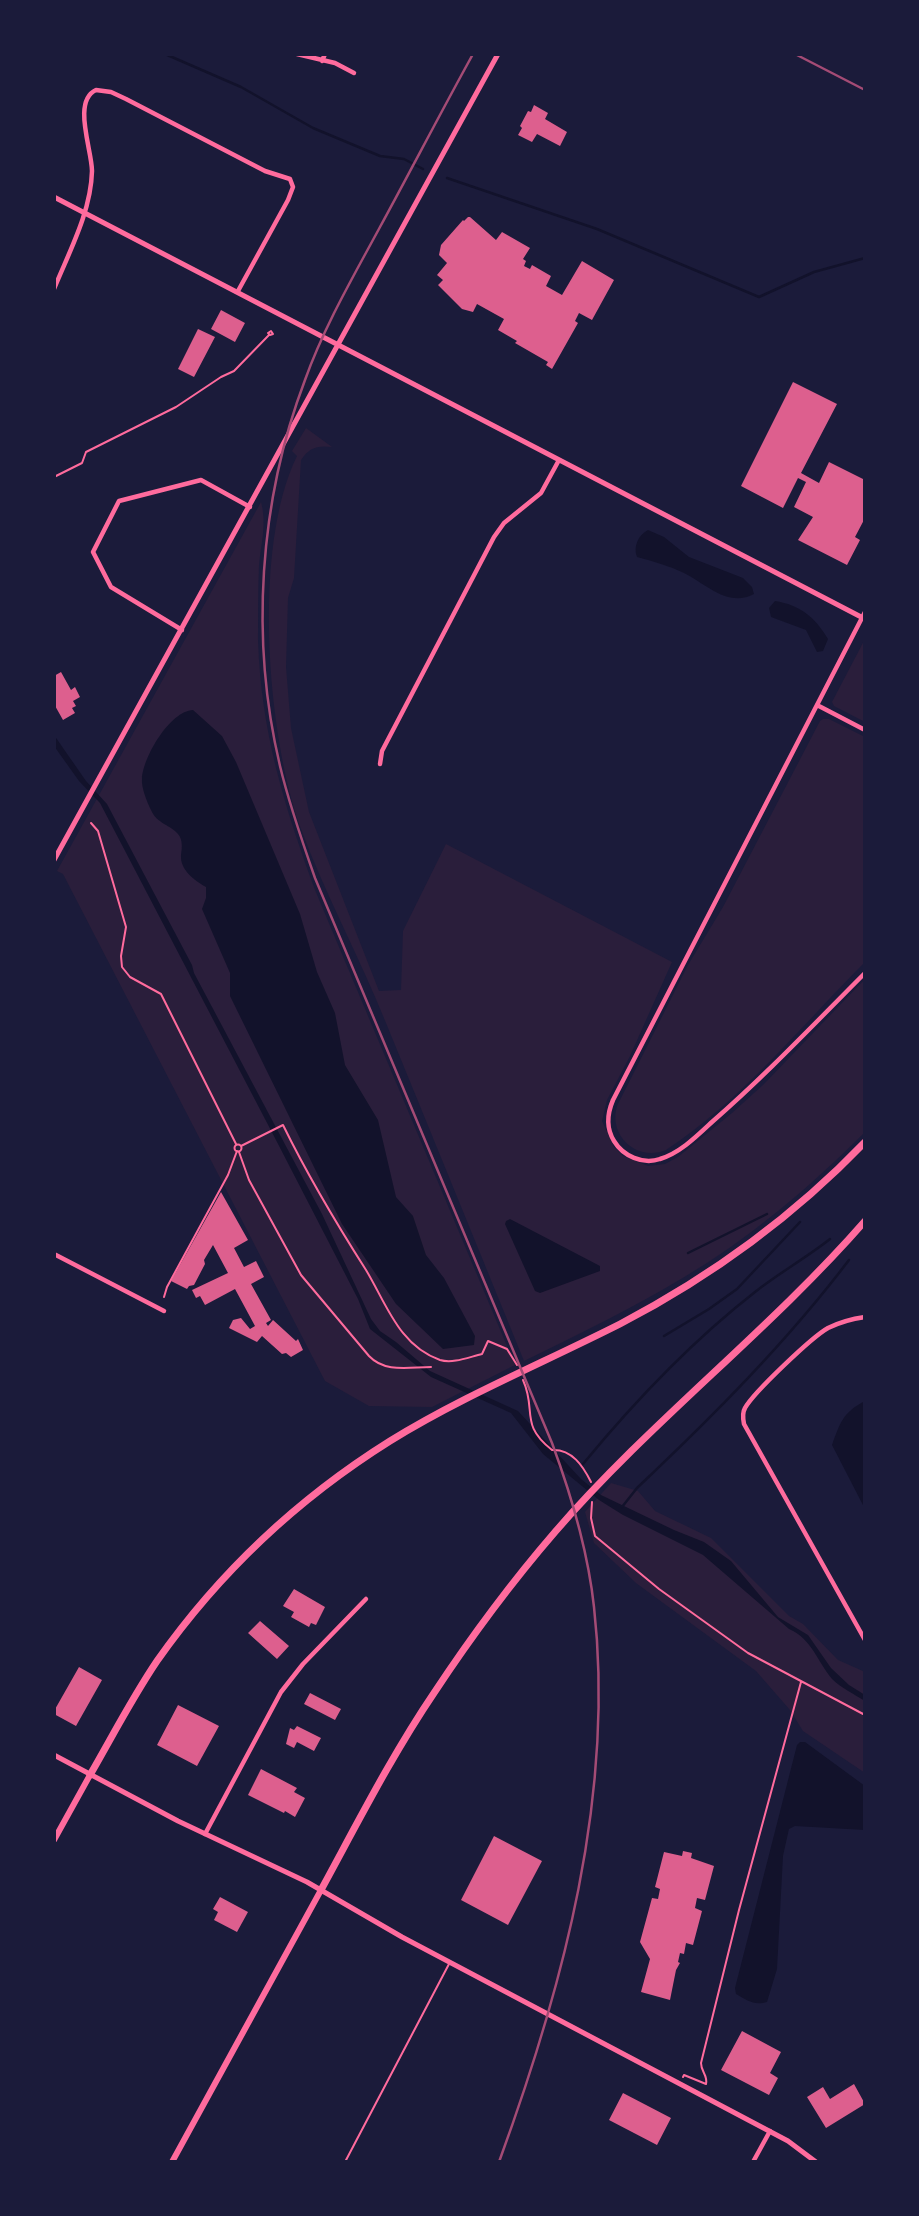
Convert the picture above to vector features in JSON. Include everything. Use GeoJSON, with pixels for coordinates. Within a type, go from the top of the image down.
{"type":"FeatureCollection","features":[{"type":"Feature","properties":{"kind":"highway"},"geometry":{"type":"LineString","coordinates":[[90,1775],[157,1662],[193,1614],[254,1548],[306,1502],[358,1462],[424,1421],[666,1298],[733,1255],[798,1205],[865,1142]]}},
{"type":"Feature","properties":{"kind":"highway"},"geometry":{"type":"LineString","coordinates":[[321,1891],[433,1694],[491,1611],[555,1532],[616,1465],[797,1291],[865,1221]]}},
{"type":"Feature","properties":{"kind":"main road"},"geometry":{"type":"LineString","coordinates":[[54,860],[498,54]]}},
{"type":"Feature","properties":{"kind":"main road"},"geometry":{"type":"LineString","coordinates":[[54,197],[864,616]]}},
{"type":"Feature","properties":{"kind":"main road"},"geometry":{"type":"LineString","coordinates":[[54,1755],[321,1891],[770,2131],[816,2162]]}},
{"type":"Feature","properties":{"kind":"main road"},"geometry":{"type":"LineString","coordinates":[[54,1840],[90,1775]]}},
{"type":"Feature","properties":{"kind":"main road"},"geometry":{"type":"LineString","coordinates":[[172,2162],[321,1891]]}},
{"type":"Feature","properties":{"kind":"street"},"geometry":{"type":"LineString","coordinates":[[297,54],[335,63],[354,73]]}},
{"type":"Feature","properties":{"kind":"street"},"geometry":{"type":"LineString","coordinates":[[321,61],[325,54]]}},
{"type":"Feature","properties":{"kind":"street"},"geometry":{"type":"LineString","coordinates":[[54,289],[84,212],[92,175],[84,112],[88,96],[93,90],[102,90],[265,171],[290,179],[293,187],[288,200],[238,291]]}},
{"type":"Feature","properties":{"kind":"street"},"geometry":{"type":"LineString","coordinates":[[380,764],[382,751],[494,537],[504,523],[541,493],[559,460]]}},
{"type":"Feature","properties":{"kind":"street"},"geometry":{"type":"LineString","coordinates":[[181,629],[111,587],[93,552],[119,502],[201,481],[250,507]]}},
{"type":"Feature","properties":{"kind":"street"},"geometry":{"type":"LineString","coordinates":[[864,616],[610,1106],[608,1125],[620,1149],[635,1158],[652,1161],[674,1153],[742,1096],[865,973]]}},
{"type":"Feature","properties":{"kind":"street"},"geometry":{"type":"LineString","coordinates":[[817,705],[865,730]]}},
{"type":"Feature","properties":{"kind":"street"},"geometry":{"type":"LineString","coordinates":[[54,1254],[163,1311]]}},
{"type":"Feature","properties":{"kind":"street"},"geometry":{"type":"LineString","coordinates":[[865,1317],[839,1323],[817,1335],[745,1408],[742,1416],[865,1640]]}},
{"type":"Feature","properties":{"kind":"street"},"geometry":{"type":"LineString","coordinates":[[205,1834],[281,1692],[303,1664],[366,1599]]}},
{"type":"Feature","properties":{"kind":"street"},"geometry":{"type":"LineString","coordinates":[[753,2162],[770,2131]]}},
{"type":"Feature","properties":{"kind":"lane"},"geometry":{"type":"LineString","coordinates":[[345,2162],[450,1962]]}},
{"type":"Feature","properties":{"kind":"path"},"geometry":{"type":"LineString","coordinates":[[54,477],[82,463],[86,452],[176,407],[234,371],[269,335]]}},
{"type":"Feature","properties":{"kind":"path"},"geometry":{"type":"LineString","coordinates":[[91,824],[98,831],[126,927],[122,967],[130,977],[161,994],[236,1144],[234,1147],[249,1180],[301,1275],[376,1363],[390,1368],[431,1367]]}},
{"type":"Feature","properties":{"kind":"path"},"geometry":{"type":"LineString","coordinates":[[164,1297],[241,1146],[282,1126],[329,1213],[366,1271],[386,1309],[404,1333],[435,1357],[449,1361],[482,1354],[488,1341]]}},
{"type":"Feature","properties":{"kind":"path"},"geometry":{"type":"LineString","coordinates":[[236,1144],[241,1146]]}},
{"type":"Feature","properties":{"kind":"path"},"geometry":{"type":"LineString","coordinates":[[530,1422],[539,1439],[552,1450],[561,1449],[568,1452],[591,1481]]}},
{"type":"Feature","properties":{"kind":"path"},"geometry":{"type":"LineString","coordinates":[[592,1502],[593,1528],[598,1539],[680,1605],[737,1646],[865,1715]]}},
{"type":"Feature","properties":{"kind":"path"},"geometry":{"type":"LineString","coordinates":[[680,2083],[684,2075],[706,2084],[701,2063],[739,1910],[802,1681]]}},
{"type":"Feature","properties":{"kind":"shaded area"},"geometry":{"type":"Polygon","coordinates":[[[306,428],[332,447],[314,448],[301,460],[294,578],[288,598],[286,667],[291,728],[309,812],[379,991],[401,990],[403,931],[446,844],[672,962],[607,1100],[602,1121],[614,1147],[623,1156],[648,1166],[665,1164],[678,1157],[732,1113],[764,1084],[865,979],[865,1132],[823,1173],[731,1247],[662,1290],[524,1361],[376,999],[311,854],[289,790],[273,694],[269,642],[270,589],[274,540],[283,494],[297,456],[292,451],[306,428]]]}},
{"type":"Feature","properties":{"kind":"shaded area"},"geometry":{"type":"Polygon","coordinates":[[[261,502],[264,525],[258,584],[260,674],[269,737],[284,798],[315,890],[515,1365],[432,1407],[369,1406],[325,1381],[63,874],[57,871],[261,502]]]}},
{"type":"Feature","properties":{"kind":"shaded area"},"geometry":{"type":"Polygon","coordinates":[[[648,530],[664,537],[689,557],[743,578],[752,587],[754,594],[744,598],[726,596],[678,570],[637,557],[637,542],[648,530]]]}},
{"type":"Feature","properties":{"kind":"shaded area"},"geometry":{"type":"Polygon","coordinates":[[[775,601],[799,609],[818,624],[828,639],[823,651],[817,652],[806,630],[771,617],[769,608],[775,601]]]}},
{"type":"Feature","properties":{"kind":"shaded area"},"geometry":{"type":"Polygon","coordinates":[[[865,639],[865,722],[834,706],[832,702],[865,639]]]}},
{"type":"Feature","properties":{"kind":"shaded area"},"geometry":{"type":"Polygon","coordinates":[[[193,710],[222,736],[236,762],[300,914],[317,972],[335,1013],[345,1065],[378,1120],[396,1197],[413,1216],[426,1255],[444,1278],[475,1336],[474,1345],[443,1349],[396,1304],[342,1224],[230,996],[230,973],[202,909],[206,887],[185,870],[181,860],[180,836],[154,815],[142,786],[147,759],[159,737],[175,718],[193,710]]]}},
{"type":"Feature","properties":{"kind":"shaded area"},"geometry":{"type":"Polygon","coordinates":[[[823,719],[829,719],[865,737],[865,962],[746,1085],[694,1130],[666,1150],[655,1153],[635,1149],[627,1144],[617,1127],[617,1106],[688,965],[723,907],[823,719]]]}},
{"type":"Feature","properties":{"kind":"shaded area"},"geometry":{"type":"Polygon","coordinates":[[[54,735],[86,781],[107,804],[322,1214],[371,1319],[380,1331],[430,1371],[518,1411],[581,1479],[601,1495],[704,1542],[731,1561],[778,1617],[808,1635],[831,1668],[849,1685],[865,1695],[865,1701],[832,1679],[803,1638],[703,1555],[599,1500],[543,1454],[511,1413],[431,1377],[370,1329],[358,1299],[100,803],[79,781],[54,746],[54,735]]]}},
{"type":"Feature","properties":{"kind":"shaded area"},"geometry":{"type":"Polygon","coordinates":[[[510,1219],[600,1266],[600,1271],[540,1293],[535,1291],[505,1224],[510,1219]]]}},
{"type":"Feature","properties":{"kind":"shaded area"},"geometry":{"type":"Polygon","coordinates":[[[865,1401],[865,1509],[832,1445],[843,1419],[865,1401]]]}},
{"type":"Feature","properties":{"kind":"shaded area"},"geometry":{"type":"Polygon","coordinates":[[[611,1483],[638,1491],[655,1511],[711,1538],[789,1616],[803,1624],[838,1660],[865,1672],[865,1773],[803,1731],[790,1710],[756,1671],[636,1583],[594,1543],[585,1512],[611,1483]]]}},
{"type":"Feature","properties":{"kind":"shaded area"},"geometry":{"type":"Polygon","coordinates":[[[805,1742],[865,1786],[865,1830],[795,1826],[789,1829],[783,1856],[777,1969],[767,2002],[754,2003],[736,1994],[735,1988],[797,1745],[805,1742]]]}},
{"type":"Feature","properties":{"kind":"building"},"geometry":{"type":"Polygon","coordinates":[[[534,105],[548,113],[545,119],[567,132],[560,146],[537,134],[532,142],[518,135],[528,111],[531,112],[534,105]]]}},
{"type":"Feature","properties":{"kind":"building"},"geometry":{"type":"Polygon","coordinates":[[[468,217],[496,240],[502,232],[530,248],[523,259],[526,261],[524,266],[530,269],[532,265],[551,276],[546,286],[562,295],[582,261],[614,280],[592,320],[579,313],[575,321],[578,323],[552,369],[546,365],[548,362],[498,330],[504,319],[477,304],[473,312],[462,309],[438,285],[443,280],[437,275],[447,263],[439,255],[441,245],[468,217]]]}},
{"type":"Feature","properties":{"kind":"building"},"geometry":{"type":"Polygon","coordinates":[[[221,310],[245,323],[235,342],[211,329],[221,310]]]}},
{"type":"Feature","properties":{"kind":"building"},"geometry":{"type":"Polygon","coordinates":[[[198,329],[215,337],[194,377],[178,369],[198,329]]]}},
{"type":"Feature","properties":{"kind":"building"},"geometry":{"type":"Polygon","coordinates":[[[793,382],[837,404],[801,473],[819,483],[829,462],[865,480],[865,518],[855,537],[860,540],[847,565],[798,540],[813,517],[794,507],[806,482],[798,478],[783,508],[741,486],[793,382]]]}},
{"type":"Feature","properties":{"kind":"building"},"geometry":{"type":"Polygon","coordinates":[[[61,672],[71,690],[75,687],[80,697],[73,701],[76,706],[72,708],[75,713],[63,720],[54,704],[54,676],[61,672]]]}},
{"type":"Feature","properties":{"kind":"building"},"geometry":{"type":"Polygon","coordinates":[[[221,1192],[248,1240],[234,1248],[244,1267],[256,1261],[264,1277],[251,1284],[271,1320],[266,1323],[268,1326],[273,1320],[296,1341],[298,1339],[303,1350],[291,1357],[286,1353],[282,1354],[262,1336],[257,1342],[229,1328],[233,1320],[241,1318],[250,1329],[255,1326],[235,1289],[205,1305],[200,1296],[196,1298],[192,1290],[228,1273],[213,1245],[194,1285],[187,1289],[171,1281],[221,1192]]]}},
{"type":"Feature","properties":{"kind":"building"},"geometry":{"type":"Polygon","coordinates":[[[294,1589],[325,1607],[316,1625],[311,1623],[309,1627],[291,1617],[294,1612],[283,1606],[294,1589]]]}},
{"type":"Feature","properties":{"kind":"building"},"geometry":{"type":"Polygon","coordinates":[[[260,1621],[289,1646],[277,1659],[248,1633],[260,1621]]]}},
{"type":"Feature","properties":{"kind":"building"},"geometry":{"type":"Polygon","coordinates":[[[79,1667],[102,1680],[76,1726],[54,1714],[54,1711],[79,1667]]]}},
{"type":"Feature","properties":{"kind":"building"},"geometry":{"type":"Polygon","coordinates":[[[310,1693],[341,1709],[335,1720],[304,1704],[310,1693]]]}},
{"type":"Feature","properties":{"kind":"building"},"geometry":{"type":"Polygon","coordinates":[[[178,1705],[219,1726],[197,1766],[157,1745],[178,1705]]]}},
{"type":"Feature","properties":{"kind":"building"},"geometry":{"type":"Polygon","coordinates":[[[297,1726],[321,1738],[314,1751],[297,1742],[294,1748],[286,1744],[290,1728],[294,1730],[297,1726]]]}},
{"type":"Feature","properties":{"kind":"building"},"geometry":{"type":"Polygon","coordinates":[[[261,1769],[297,1788],[294,1792],[305,1798],[295,1817],[248,1795],[261,1769]]]}},
{"type":"Feature","properties":{"kind":"building"},"geometry":{"type":"Polygon","coordinates":[[[494,1836],[542,1861],[508,1925],[461,1900],[494,1836]]]}},
{"type":"Feature","properties":{"kind":"building"},"geometry":{"type":"Polygon","coordinates":[[[683,1851],[692,1853],[691,1858],[714,1866],[705,1900],[697,1898],[695,1908],[702,1911],[693,1945],[686,1943],[684,1954],[680,1953],[670,2000],[641,1992],[650,1959],[640,1942],[652,1898],[658,1899],[660,1889],[655,1887],[664,1852],[682,1856],[683,1851]]]}},
{"type":"Feature","properties":{"kind":"building"},"geometry":{"type":"Polygon","coordinates":[[[220,1897],[248,1912],[237,1932],[214,1920],[218,1912],[213,1909],[220,1897]]]}},
{"type":"Feature","properties":{"kind":"building"},"geometry":{"type":"Polygon","coordinates":[[[742,2031],[781,2052],[770,2073],[778,2078],[769,2095],[721,2070],[742,2031]]]}},
{"type":"Feature","properties":{"kind":"building"},"geometry":{"type":"Polygon","coordinates":[[[854,2084],[865,2104],[826,2128],[807,2097],[823,2087],[830,2099],[854,2084]]]}},
{"type":"Feature","properties":{"kind":"building"},"geometry":{"type":"Polygon","coordinates":[[[623,2093],[671,2118],[657,2145],[609,2120],[623,2093]]]}},
{"type":"Feature","properties":{"kind":"waterway"},"geometry":{"type":"LineString","coordinates":[[165,54],[241,87],[313,128],[380,156],[404,159],[423,169]]}},
{"type":"Feature","properties":{"kind":"waterway"},"geometry":{"type":"LineString","coordinates":[[447,178],[597,229],[759,297],[814,272],[865,258]]}},
{"type":"Feature","properties":{"kind":"waterway"},"geometry":{"type":"LineString","coordinates":[[688,1253],[767,1214]]}},
{"type":"Feature","properties":{"kind":"waterway"},"geometry":{"type":"LineString","coordinates":[[664,1336],[737,1289],[800,1222]]}},
{"type":"Feature","properties":{"kind":"waterway"},"geometry":{"type":"LineString","coordinates":[[583,1464],[622,1418],[708,1331],[764,1285],[830,1239]]}},
{"type":"Feature","properties":{"kind":"waterway"},"geometry":{"type":"LineString","coordinates":[[622,1507],[637,1488],[774,1350],[849,1260]]}},
{"type":"Feature","properties":{"kind":"railway"},"geometry":{"type":"LineString","coordinates":[[473,54],[340,302],[305,380],[289,426],[277,474],[264,571],[263,620],[271,718],[280,766],[305,850],[552,1443],[588,1565],[599,1678],[597,1748],[590,1819],[563,1959],[544,2028],[499,2162]]}},
{"type":"Feature","properties":{"kind":"railway"},"geometry":{"type":"LineString","coordinates":[[795,54],[865,90]]}}]}
